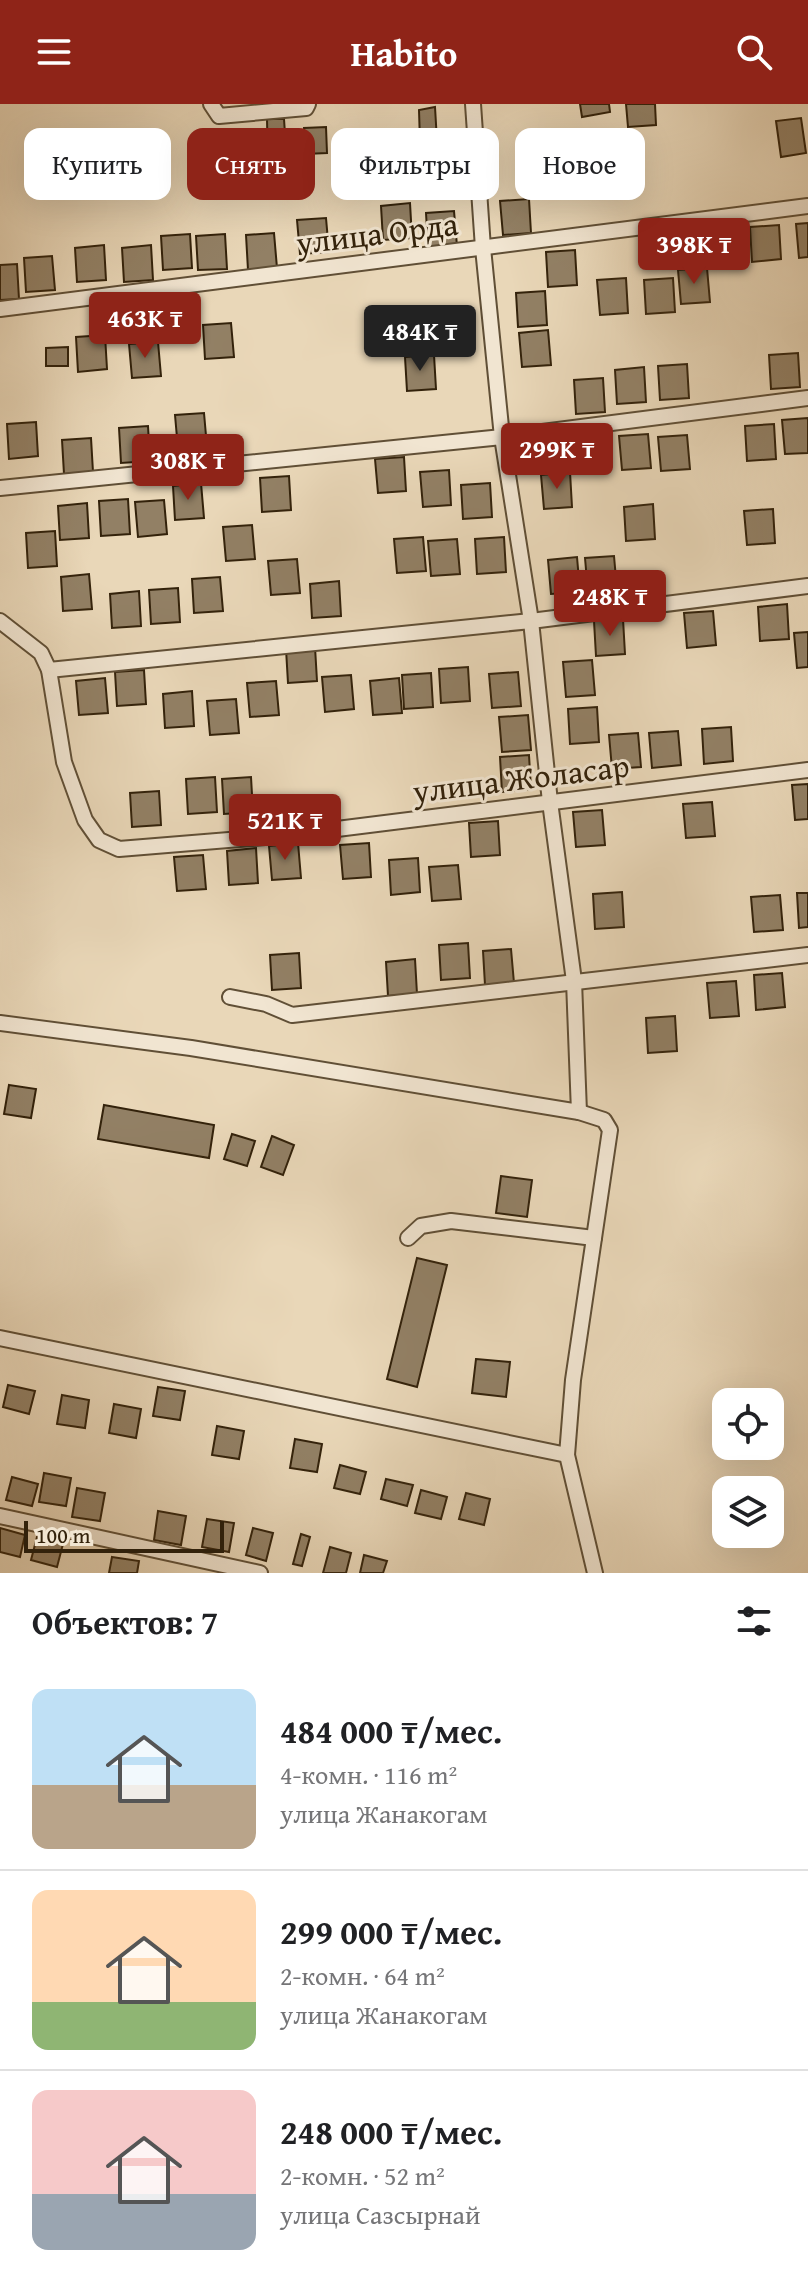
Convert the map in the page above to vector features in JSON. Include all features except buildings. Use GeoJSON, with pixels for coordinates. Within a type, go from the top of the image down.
{"type":"FeatureCollection","features":[{"type":"Feature","properties":{"kind":"street"},"geometry":{"type":"LineString","coordinates":[[211,104],[219,116],[306,108],[308,104]]}},
{"type":"Feature","properties":{"kind":"street"},"geometry":{"type":"LineString","coordinates":[[473,104],[483,248],[502,437],[531,621],[550,802],[574,981],[579,1112]]}},
{"type":"Feature","properties":{"kind":"street","name":"улица Орда"},"geometry":{"type":"LineString","coordinates":[[0,309],[808,206]]}},
{"type":"Feature","properties":{"kind":"street"},"geometry":{"type":"LineString","coordinates":[[0,488],[502,437],[808,398]]}},
{"type":"Feature","properties":{"kind":"street"},"geometry":{"type":"LineString","coordinates":[[0,621],[41,653],[49,670],[531,621],[808,586]]}},
{"type":"Feature","properties":{"kind":"street","name":"улица Жоласар"},"geometry":{"type":"LineString","coordinates":[[49,670],[64,762],[85,820],[99,840],[119,849],[182,845],[808,770]]}},
{"type":"Feature","properties":{"kind":"street"},"geometry":{"type":"LineString","coordinates":[[230,997],[266,1004],[292,1015],[808,955]]}},
{"type":"Feature","properties":{"kind":"street"},"geometry":{"type":"LineString","coordinates":[[0,1023],[191,1048],[579,1112],[604,1120],[610,1130],[573,1380],[567,1455],[595,1573]]}},
{"type":"Feature","properties":{"kind":"street"},"geometry":{"type":"LineString","coordinates":[[408,1238],[421,1226],[451,1221],[594,1238]]}},
{"type":"Feature","properties":{"kind":"street"},"geometry":{"type":"LineString","coordinates":[[0,1338],[567,1455]]}},
{"type":"Feature","properties":{"kind":"street"},"geometry":{"type":"LineString","coordinates":[[0,1516],[260,1573]]}}]}
